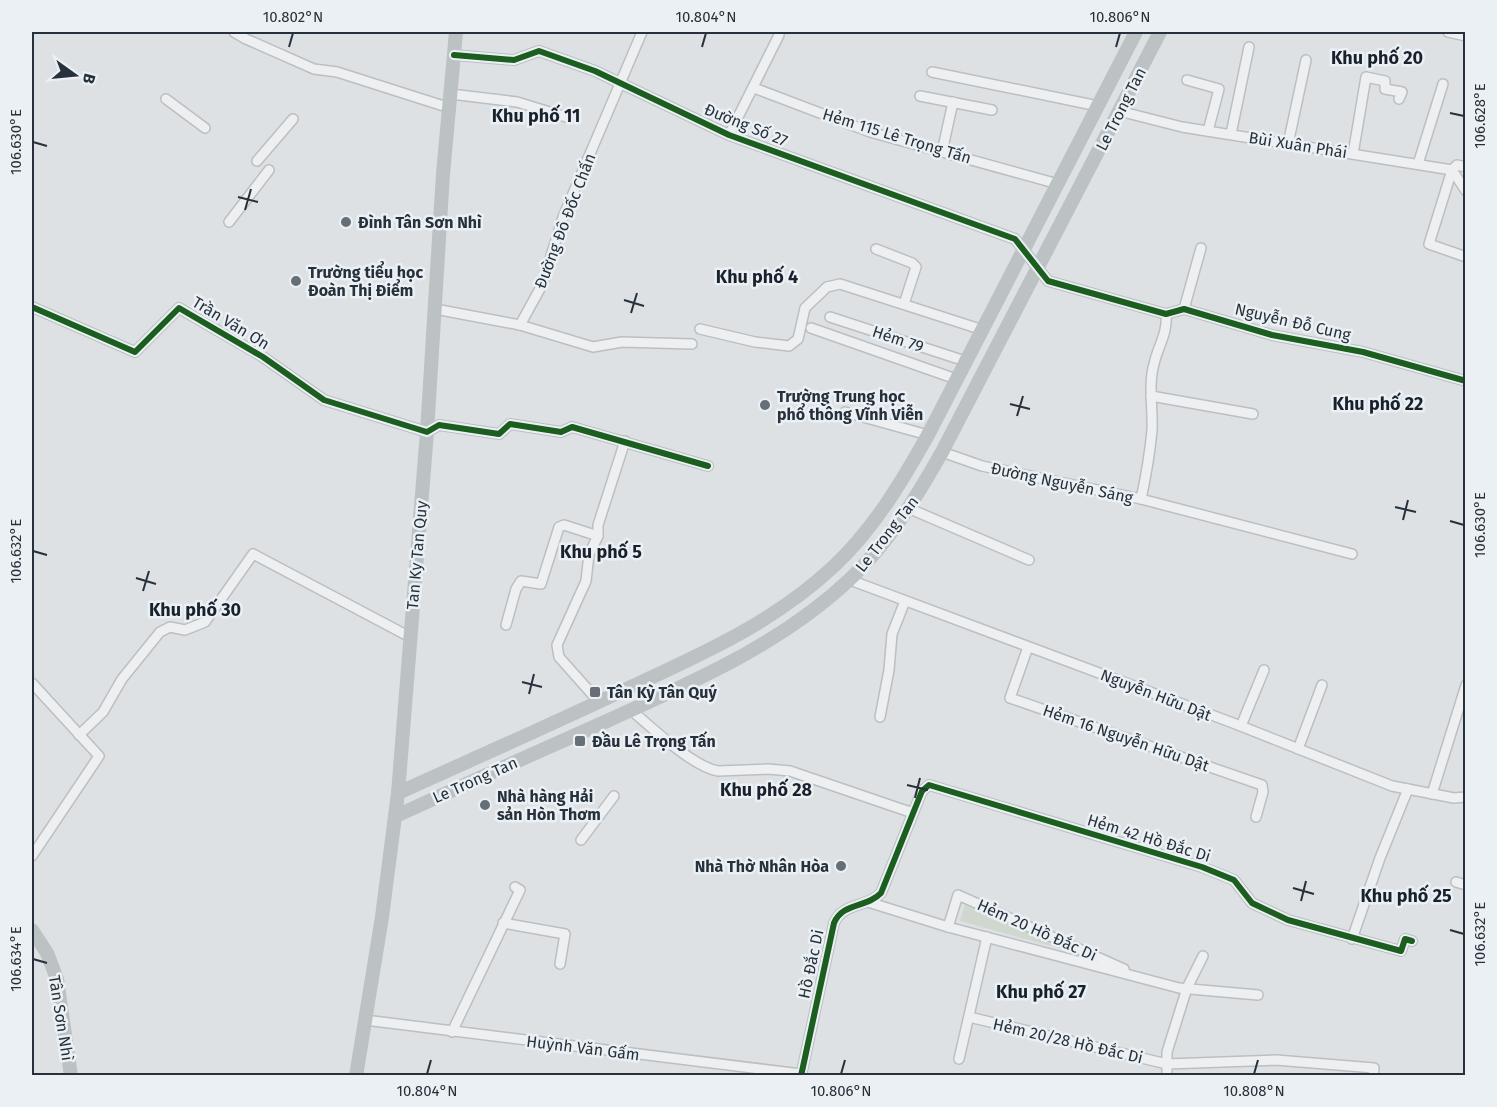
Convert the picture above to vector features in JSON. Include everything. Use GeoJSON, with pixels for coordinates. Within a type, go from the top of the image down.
{"type":"FeatureCollection","features":[{"type":"Feature","properties":{"kind":"main road","name":"Tan Ky Tan Quy"},"geometry":{"type":"LineString","coordinates":[[356,1076],[396,816],[427,432],[443,174],[456,32]]}},
{"type":"Feature","properties":{"kind":"main road","name":"Le Trong Tan"},"geometry":{"type":"LineString","coordinates":[[398,793],[727,641],[810,588],[856,545],[897,488],[928,435],[1136,32]]}},
{"type":"Feature","properties":{"kind":"main road","name":"Le Trong Tan"},"geometry":{"type":"LineString","coordinates":[[396,816],[631,710],[758,648],[800,621],[850,580],[880,548],[942,453],[1160,32]]}},
{"type":"Feature","properties":{"kind":"main road","name":"Tân Sơn Nhì"},"geometry":{"type":"LineString","coordinates":[[32,930],[47,953],[57,979],[71,1076]]}},
{"type":"Feature","properties":{"kind":"street"},"geometry":{"type":"LineString","coordinates":[[234,32],[314,69],[337,72],[450,108]]}},
{"type":"Feature","properties":{"kind":"street","name":"Đường Đô Đốc Chấn"},"geometry":{"type":"LineString","coordinates":[[520,325],[542,285],[563,217],[642,32]]}},
{"type":"Feature","properties":{"kind":"street"},"geometry":{"type":"LineString","coordinates":[[1448,32],[1466,36]]}},
{"type":"Feature","properties":{"kind":"street"},"geometry":{"type":"LineString","coordinates":[[729,135],[779,35]]}},
{"type":"Feature","properties":{"kind":"street"},"geometry":{"type":"LineString","coordinates":[[1231,134],[1249,47]]}},
{"type":"Feature","properties":{"kind":"street","name":"Đường Số 27"},"geometry":{"type":"LineString","coordinates":[[454,55],[514,60],[539,51],[620,82],[729,135],[1015,239],[1024,251]]}},
{"type":"Feature","properties":{"kind":"street"},"geometry":{"type":"LineString","coordinates":[[1288,144],[1306,60]]}},
{"type":"Feature","properties":{"kind":"street"},"geometry":{"type":"LineString","coordinates":[[932,72],[1098,106]]}},
{"type":"Feature","properties":{"kind":"street"},"geometry":{"type":"LineString","coordinates":[[1353,154],[1366,77],[1385,81],[1385,89],[1402,92],[1399,99]]}},
{"type":"Feature","properties":{"kind":"street"},"geometry":{"type":"LineString","coordinates":[[1186,80],[1219,89],[1208,131]]}},
{"type":"Feature","properties":{"kind":"street"},"geometry":{"type":"LineString","coordinates":[[1418,164],[1443,84]]}},
{"type":"Feature","properties":{"kind":"street","name":"Hẻm 115 Lê Trọng Tấn"},"geometry":{"type":"LineString","coordinates":[[754,88],[870,132],[1058,184]]}},
{"type":"Feature","properties":{"kind":"street"},"geometry":{"type":"LineString","coordinates":[[451,93],[517,102],[566,117]]}},
{"type":"Feature","properties":{"kind":"street"},"geometry":{"type":"LineString","coordinates":[[920,96],[992,110]]}},
{"type":"Feature","properties":{"kind":"street"},"geometry":{"type":"LineString","coordinates":[[166,99],[205,128]]}},
{"type":"Feature","properties":{"kind":"street"},"geometry":{"type":"LineString","coordinates":[[942,152],[953,102]]}},
{"type":"Feature","properties":{"kind":"street","name":"Bùi Xuân Phái"},"geometry":{"type":"LineString","coordinates":[[1119,111],[1208,131],[1452,170]]}},
{"type":"Feature","properties":{"kind":"street"},"geometry":{"type":"LineString","coordinates":[[257,161],[293,119]]}},
{"type":"Feature","properties":{"kind":"street"},"geometry":{"type":"LineString","coordinates":[[1466,167],[1457,165],[1452,170],[1429,244],[1466,257]]}},
{"type":"Feature","properties":{"kind":"street"},"geometry":{"type":"LineString","coordinates":[[229,222],[269,170]]}},
{"type":"Feature","properties":{"kind":"street"},"geometry":{"type":"LineString","coordinates":[[1452,170],[1466,191]]}},
{"type":"Feature","properties":{"kind":"street"},"geometry":{"type":"LineString","coordinates":[[1024,251],[1048,281],[1166,314],[1184,309],[1201,248]]}},
{"type":"Feature","properties":{"kind":"street"},"geometry":{"type":"LineString","coordinates":[[876,249],[912,263],[916,267],[904,304]]}},
{"type":"Feature","properties":{"kind":"street"},"geometry":{"type":"LineString","coordinates":[[700,329],[755,342],[789,346],[798,339],[805,308],[827,287],[840,284],[983,330]]}},
{"type":"Feature","properties":{"kind":"street","name":"Trần Văn Ơn"},"geometry":{"type":"LineString","coordinates":[[32,306],[135,352],[179,308],[263,357],[324,400],[427,432]]}},
{"type":"Feature","properties":{"kind":"street"},"geometry":{"type":"LineString","coordinates":[[435,309],[520,325],[592,346],[622,342],[692,344]]}},
{"type":"Feature","properties":{"kind":"street","name":"Nguyễn Đỗ Cung"},"geometry":{"type":"LineString","coordinates":[[1184,309],[1272,335],[1363,352],[1466,381]]}},
{"type":"Feature","properties":{"kind":"street","name":"Đường Nguyễn Sáng"},"geometry":{"type":"LineString","coordinates":[[942,453],[982,466],[1141,500],[1152,428],[1151,396],[1154,364],[1162,346],[1167,324],[1166,314]]}},
{"type":"Feature","properties":{"kind":"street","name":"Hẻm 79"},"geometry":{"type":"LineString","coordinates":[[830,317],[965,361]]}},
{"type":"Feature","properties":{"kind":"street"},"geometry":{"type":"LineString","coordinates":[[812,328],[956,379]]}},
{"type":"Feature","properties":{"kind":"street"},"geometry":{"type":"LineString","coordinates":[[1151,396],[1253,414]]}},
{"type":"Feature","properties":{"kind":"street"},"geometry":{"type":"LineString","coordinates":[[845,412],[928,435]]}},
{"type":"Feature","properties":{"kind":"street"},"geometry":{"type":"LineString","coordinates":[[427,432],[439,426],[499,434],[510,423],[561,432],[572,428],[708,466]]}},
{"type":"Feature","properties":{"kind":"street"},"geometry":{"type":"LineString","coordinates":[[599,702],[559,657],[557,645],[586,581],[589,554],[598,536],[598,525],[625,441]]}},
{"type":"Feature","properties":{"kind":"street"},"geometry":{"type":"LineString","coordinates":[[1141,500],[1352,554]]}},
{"type":"Feature","properties":{"kind":"street"},"geometry":{"type":"LineString","coordinates":[[908,508],[1029,560]]}},
{"type":"Feature","properties":{"kind":"street"},"geometry":{"type":"LineString","coordinates":[[506,625],[516,589],[521,581],[541,584],[559,527],[564,525],[598,536]]}},
{"type":"Feature","properties":{"kind":"street"},"geometry":{"type":"LineString","coordinates":[[79,735],[103,712],[122,679],[160,632],[170,627],[185,630],[206,622],[253,554],[410,638]]}},
{"type":"Feature","properties":{"kind":"street","name":"Nguyễn Hữu Dật"},"geometry":{"type":"LineString","coordinates":[[850,580],[1241,726],[1392,786],[1454,798],[1466,797]]}},
{"type":"Feature","properties":{"kind":"street"},"geometry":{"type":"LineString","coordinates":[[880,717],[889,670],[892,634],[905,601]]}},
{"type":"Feature","properties":{"kind":"street","name":"Hẻm 16 Nguyễn Hữu Dật"},"geometry":{"type":"LineString","coordinates":[[1028,646],[1010,698],[1262,785],[1263,792],[1256,817]]}},
{"type":"Feature","properties":{"kind":"street"},"geometry":{"type":"LineString","coordinates":[[1241,726],[1264,670]]}},
{"type":"Feature","properties":{"kind":"street"},"geometry":{"type":"LineString","coordinates":[[32,683],[99,756],[32,856]]}},
{"type":"Feature","properties":{"kind":"street"},"geometry":{"type":"LineString","coordinates":[[1432,794],[1466,685]]}},
{"type":"Feature","properties":{"kind":"street"},"geometry":{"type":"LineString","coordinates":[[1298,749],[1322,686]]}},
{"type":"Feature","properties":{"kind":"street"},"geometry":{"type":"LineString","coordinates":[[631,710],[666,739],[710,769],[790,771],[913,813]]}},
{"type":"Feature","properties":{"kind":"street","name":"Hẻm 42 Hồ Đắc Di"},"geometry":{"type":"LineString","coordinates":[[926,786],[932,785],[1202,867],[1234,880],[1252,903],[1288,920],[1401,951],[1405,939],[1412,941]]}},
{"type":"Feature","properties":{"kind":"street","name":"Hồ Đắc Di"},"geometry":{"type":"LineString","coordinates":[[801,1075],[834,923],[843,911],[878,897],[884,888],[926,786]]}},
{"type":"Feature","properties":{"kind":"street"},"geometry":{"type":"LineString","coordinates":[[1352,939],[1380,858],[1408,789]]}},
{"type":"Feature","properties":{"kind":"street"},"geometry":{"type":"LineString","coordinates":[[581,840],[614,796]]}},
{"type":"Feature","properties":{"kind":"street"},"geometry":{"type":"LineString","coordinates":[[452,1032],[520,890],[515,887]]}},
{"type":"Feature","properties":{"kind":"street","name":"Hẻm 20 Hồ Đắc Di"},"geometry":{"type":"LineString","coordinates":[[948,927],[958,895],[1148,979]]}},
{"type":"Feature","properties":{"kind":"street","name":"Hẻm 20 Hồ Đắc Di"},"geometry":{"type":"LineString","coordinates":[[868,902],[948,927],[1148,979],[1187,988],[1258,995]]}},
{"type":"Feature","properties":{"kind":"street"},"geometry":{"type":"LineString","coordinates":[[503,923],[565,934],[560,964]]}},
{"type":"Feature","properties":{"kind":"street"},"geometry":{"type":"LineString","coordinates":[[959,1059],[987,937]]}},
{"type":"Feature","properties":{"kind":"street"},"geometry":{"type":"LineString","coordinates":[[1167,1076],[1167,1052],[1187,988],[1203,956]]}},
{"type":"Feature","properties":{"kind":"street","name":"Hẻm 20/28 Hồ Đắc Di"},"geometry":{"type":"LineString","coordinates":[[969,1017],[1167,1064],[1276,1060],[1374,1068],[1373,1076]]}},
{"type":"Feature","properties":{"kind":"street","name":"Huỳnh Văn Gấm"},"geometry":{"type":"LineString","coordinates":[[365,1020],[801,1075]]}},
{"type":"Feature","properties":{"kind":"shaded area"},"geometry":{"type":"Polygon","coordinates":[[[965,905],[1080,954],[960,921],[965,905]]]}},
{"type":"Feature","properties":{"kind":"cycle path"},"geometry":{"type":"LineString","coordinates":[[454,55],[514,60],[539,51],[595,71],[729,135],[1015,239],[1048,281],[1166,314],[1184,309],[1272,335],[1363,352],[1466,381]]}},
{"type":"Feature","properties":{"kind":"cycle path"},"geometry":{"type":"LineString","coordinates":[[32,307],[135,352],[179,308],[263,357],[324,400],[427,432],[439,425],[499,434],[510,424],[561,432],[572,427],[708,466]]}},
{"type":"Feature","properties":{"kind":"cycle path"},"geometry":{"type":"LineString","coordinates":[[801,1076],[834,923],[838,916],[849,908],[869,901],[881,893],[922,791],[929,785],[1202,867],[1234,880],[1252,903],[1288,920],[1401,951],[1405,939],[1412,941]]}},
{"type":"Feature","properties":{"kind":"place","name":"Đình Tân Sơn Nhì"},"geometry":{"type":"Point","coordinates":[346,222]}},
{"type":"Feature","properties":{"kind":"place","name":"Trường tiểu học Đoàn Thị Điểm"},"geometry":{"type":"Point","coordinates":[296,281]}},
{"type":"Feature","properties":{"kind":"place","name":"Trường Trung học phổ thông Vĩnh Viễn"},"geometry":{"type":"Point","coordinates":[765,405]}},
{"type":"Feature","properties":{"kind":"place","name":"Tân Kỳ Tân Quý"},"geometry":{"type":"Point","coordinates":[595,692]}},
{"type":"Feature","properties":{"kind":"place","name":"Đầu Lê Trọng Tấn"},"geometry":{"type":"Point","coordinates":[580,741]}},
{"type":"Feature","properties":{"kind":"place","name":"Nhà hàng Hải sản Hòn Thơm"},"geometry":{"type":"Point","coordinates":[485,805]}},
{"type":"Feature","properties":{"kind":"place","name":"Nhà Thờ Nhân Hòa"},"geometry":{"type":"Point","coordinates":[841,866]}},
{"type":"Feature","properties":{"kind":"district","name":"Khu phố 20"},"geometry":{"type":"Point","coordinates":[1377,58]}},
{"type":"Feature","properties":{"kind":"district","name":"Khu phố 11"},"geometry":{"type":"Point","coordinates":[536,116]}},
{"type":"Feature","properties":{"kind":"district","name":"Khu phố 4"},"geometry":{"type":"Point","coordinates":[757,277]}},
{"type":"Feature","properties":{"kind":"district","name":"Khu phố 22"},"geometry":{"type":"Point","coordinates":[1378,404]}},
{"type":"Feature","properties":{"kind":"district","name":"Khu phố 5"},"geometry":{"type":"Point","coordinates":[601,552]}},
{"type":"Feature","properties":{"kind":"district","name":"Khu phố 30"},"geometry":{"type":"Point","coordinates":[195,610]}},
{"type":"Feature","properties":{"kind":"district","name":"Khu phố 28"},"geometry":{"type":"Point","coordinates":[766,790]}},
{"type":"Feature","properties":{"kind":"district","name":"Khu phố 25"},"geometry":{"type":"Point","coordinates":[1406,896]}},
{"type":"Feature","properties":{"kind":"district","name":"Khu phố 27"},"geometry":{"type":"Point","coordinates":[1041,992]}}]}
